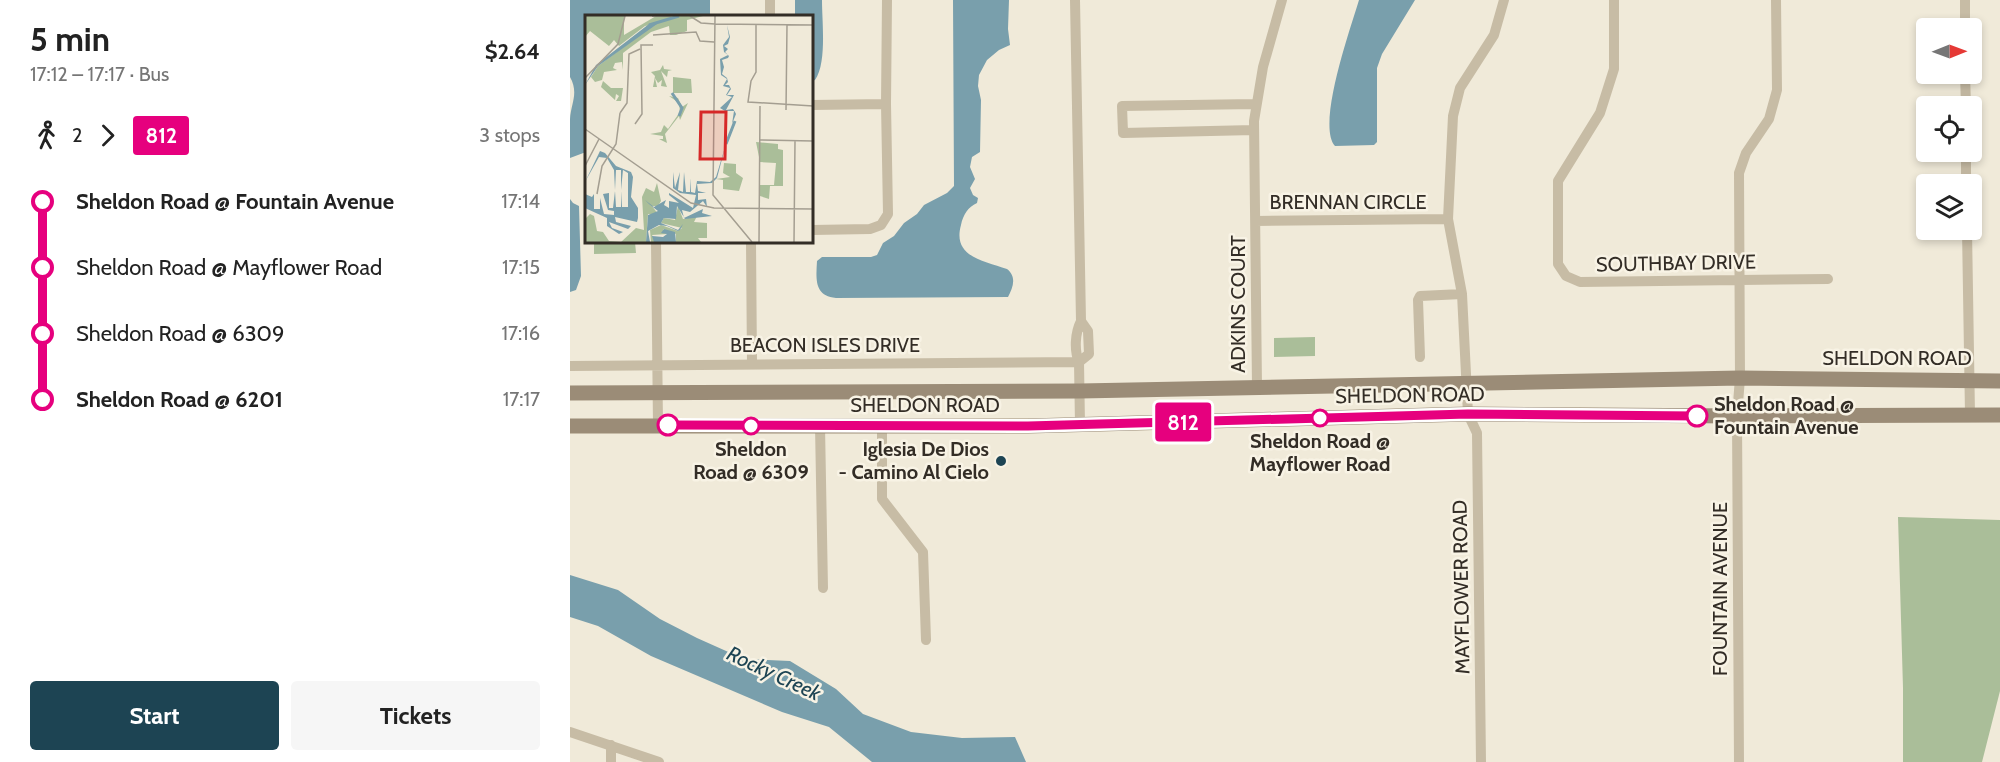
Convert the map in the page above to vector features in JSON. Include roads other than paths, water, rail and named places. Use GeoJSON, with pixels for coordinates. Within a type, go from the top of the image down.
{"type":"FeatureCollection","features":[{"type":"Feature","properties":{"kind":"main road","name":"SHELDON ROAD"},"geometry":{"type":"LineString","coordinates":[[570,393],[1080,391],[1740,378],[2000,381]]}},
{"type":"Feature","properties":{"kind":"main road","name":"SHELDON ROAD"},"geometry":{"type":"LineString","coordinates":[[570,426],[1080,425],[1468,414],[2000,415]]}},
{"type":"Feature","properties":{"kind":"street"},"geometry":{"type":"LineString","coordinates":[[813,230],[870,229],[881,225],[888,214],[887,0]]}},
{"type":"Feature","properties":{"kind":"street"},"geometry":{"type":"LineString","coordinates":[[1075,0],[1081,321],[1088,331],[1089,354],[1080,362],[1080,425]]}},
{"type":"Feature","properties":{"kind":"street","name":"BRENNAN CIRCLE"},"geometry":{"type":"LineString","coordinates":[[1282,0],[1255,104],[1256,221],[1448,219]]}},
{"type":"Feature","properties":{"kind":"street","name":"BRENNAN CIRCLE"},"geometry":{"type":"LineString","coordinates":[[1468,414],[1462,294],[1448,219],[1453,116],[1460,88],[1494,35],[1504,0]]}},
{"type":"Feature","properties":{"kind":"street","name":"SOUTHBAY DRIVE"},"geometry":{"type":"LineString","coordinates":[[1614,0],[1614,69],[1600,113],[1558,181],[1558,264],[1566,276],[1580,282],[1828,279]]}},
{"type":"Feature","properties":{"kind":"street","name":"FOUNTAIN AVENUE"},"geometry":{"type":"LineString","coordinates":[[1739,762],[1737,416],[1740,378],[1739,173],[1746,153],[1769,118],[1777,90],[1776,0]]}},
{"type":"Feature","properties":{"kind":"street"},"geometry":{"type":"LineString","coordinates":[[1965,0],[1965,18]]}},
{"type":"Feature","properties":{"kind":"street"},"geometry":{"type":"LineString","coordinates":[[813,105],[886,104]]}},
{"type":"Feature","properties":{"kind":"street"},"geometry":{"type":"LineString","coordinates":[[1254,130],[1123,133],[1122,106],[1255,104]]}},
{"type":"Feature","properties":{"kind":"street","name":"ADKINS COURT"},"geometry":{"type":"LineString","coordinates":[[1256,221],[1257,386]]}},
{"type":"Feature","properties":{"kind":"street"},"geometry":{"type":"LineString","coordinates":[[1967,240],[1970,414]]}},
{"type":"Feature","properties":{"kind":"street"},"geometry":{"type":"LineString","coordinates":[[656,243],[658,425]]}},
{"type":"Feature","properties":{"kind":"street"},"geometry":{"type":"LineString","coordinates":[[750,243],[752,364]]}},
{"type":"Feature","properties":{"kind":"street"},"geometry":{"type":"LineString","coordinates":[[1420,357],[1418,300],[1420,296],[1462,294]]}},
{"type":"Feature","properties":{"kind":"street","name":"BEACON ISLES DRIVE"},"geometry":{"type":"LineString","coordinates":[[570,366],[1080,362]]}},
{"type":"Feature","properties":{"kind":"street","name":"MAYFLOWER ROAD"},"geometry":{"type":"LineString","coordinates":[[1468,414],[1477,433],[1481,762]]}},
{"type":"Feature","properties":{"kind":"street"},"geometry":{"type":"LineString","coordinates":[[820,426],[823,588]]}},
{"type":"Feature","properties":{"kind":"street"},"geometry":{"type":"LineString","coordinates":[[882,427],[882,499],[923,552],[926,640]]}},
{"type":"Feature","properties":{"kind":"street"},"geometry":{"type":"LineString","coordinates":[[570,732],[659,762]]}},
{"type":"Feature","properties":{"kind":"street"},"geometry":{"type":"LineString","coordinates":[[611,745],[611,762]]}},
{"type":"Feature","properties":{"kind":"water"},"geometry":{"type":"Polygon","coordinates":[[[570,0],[710,0],[710,15],[585,15],[585,152],[570,158],[570,119],[574,88],[570,77],[570,0]]]}},
{"type":"Feature","properties":{"kind":"water"},"geometry":{"type":"Polygon","coordinates":[[[795,0],[822,0],[821,63],[819,73],[813,81],[813,15],[795,15],[795,0]]]}},
{"type":"Feature","properties":{"kind":"water"},"geometry":{"type":"Polygon","coordinates":[[[953,0],[1009,0],[1010,45],[999,50],[987,60],[979,75],[980,152],[972,157],[970,167],[975,179],[970,188],[973,195],[978,198],[977,203],[965,215],[959,236],[961,244],[972,256],[1007,269],[1012,275],[1013,286],[1008,297],[829,297],[818,286],[817,261],[822,257],[877,255],[883,243],[894,236],[904,223],[917,214],[924,205],[947,193],[954,186],[953,0]]]}},
{"type":"Feature","properties":{"kind":"water"},"geometry":{"type":"Polygon","coordinates":[[[1359,0],[1415,0],[1382,54],[1377,68],[1377,142],[1374,145],[1335,146],[1330,135],[1332,98],[1359,0]]]}},
{"type":"Feature","properties":{"kind":"water"},"geometry":{"type":"Polygon","coordinates":[[[570,199],[579,206],[581,276],[576,290],[570,292],[570,199]]]}},
{"type":"Feature","properties":{"kind":"water","name":"Rocky Creek"},"geometry":{"type":"Polygon","coordinates":[[[570,575],[618,590],[660,619],[744,659],[790,661],[836,689],[863,714],[911,732],[962,738],[1015,737],[1026,762],[872,762],[829,727],[782,712],[651,656],[598,626],[570,617],[570,575]]]}},
{"type":"Feature","properties":{"kind":"place","name":"Sheldon Road @ Fountain Avenue"},"geometry":{"type":"Point","coordinates":[1697,416]}},
{"type":"Feature","properties":{"kind":"place","name":"Sheldon Road @ Mayflower Road"},"geometry":{"type":"Point","coordinates":[1320,418]}},
{"type":"Feature","properties":{"kind":"place","name":"Sheldon Road @ 6309"},"geometry":{"type":"Point","coordinates":[751,426]}},
{"type":"Feature","properties":{"kind":"place","name":"Iglesia De Dios - Camino Al Cielo"},"geometry":{"type":"Point","coordinates":[1001,461]}}]}
